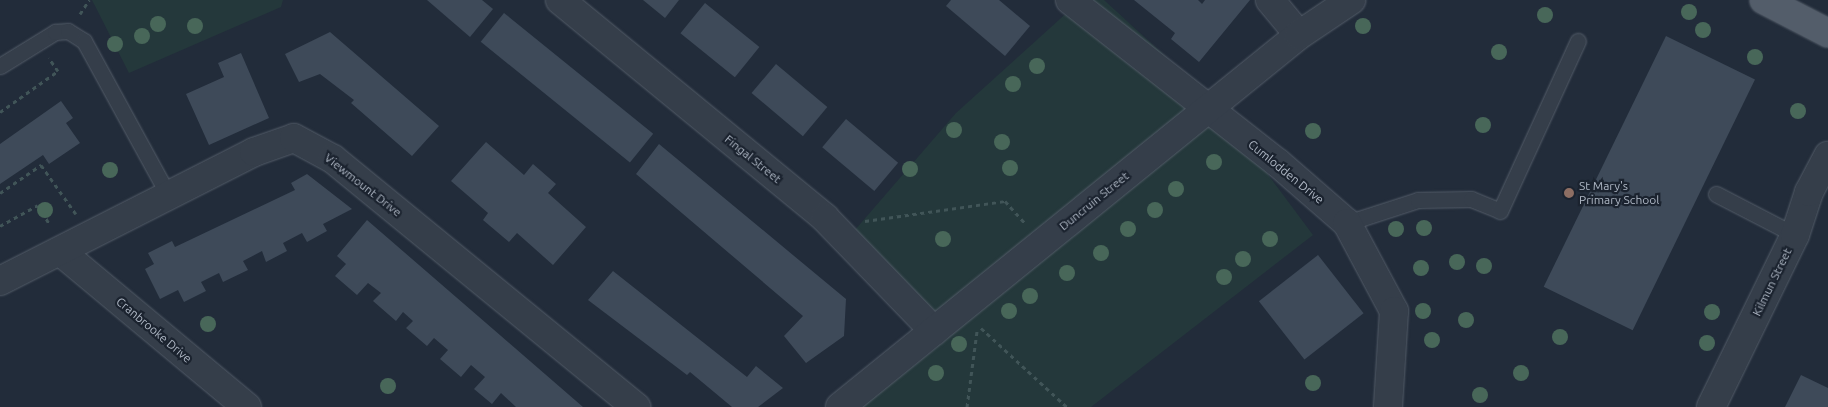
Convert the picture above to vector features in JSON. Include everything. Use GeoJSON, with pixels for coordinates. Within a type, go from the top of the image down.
{"type":"FeatureCollection","features":[{"type":"Feature","properties":{"kind":"main road"},"geometry":{"type":"LineString","coordinates":[[1764,0],[1828,33]]}},
{"type":"Feature","properties":{"kind":"street","name":"Fingal Street"},"geometry":{"type":"LineString","coordinates":[[560,0],[832,226],[934,331]]}},
{"type":"Feature","properties":{"kind":"street","name":"Cumlodden Drive"},"geometry":{"type":"LineString","coordinates":[[1070,0],[1207,110],[1278,163],[1347,223],[1394,310],[1388,407]]}},
{"type":"Feature","properties":{"kind":"street"},"geometry":{"type":"LineString","coordinates":[[1270,0],[1299,35]]}},
{"type":"Feature","properties":{"kind":"street","name":"Duncruin Street"},"geometry":{"type":"LineString","coordinates":[[840,407],[1299,35],[1351,0]]}},
{"type":"Feature","properties":{"kind":"street","name":"Viewmount Drive"},"geometry":{"type":"LineString","coordinates":[[0,281],[61,252],[254,152],[294,138],[333,159],[636,407]]}},
{"type":"Feature","properties":{"kind":"street","name":"Kilmun Street"},"geometry":{"type":"LineString","coordinates":[[1711,407],[1795,235],[1828,156]]}},
{"type":"Feature","properties":{"kind":"street","name":"Cranbrooke Drive"},"geometry":{"type":"LineString","coordinates":[[61,252],[247,407]]}},
{"type":"Feature","properties":{"kind":"lane"},"geometry":{"type":"LineString","coordinates":[[0,66],[55,32],[68,31],[84,41],[169,196]]}},
{"type":"Feature","properties":{"kind":"lane"},"geometry":{"type":"LineString","coordinates":[[1347,223],[1418,200],[1471,199],[1500,211],[1578,41]]}},
{"type":"Feature","properties":{"kind":"lane"},"geometry":{"type":"LineString","coordinates":[[1716,194],[1795,235]]}},
{"type":"Feature","properties":{"kind":"path"},"geometry":{"type":"LineString","coordinates":[[0,112],[58,71],[44,50]]}},
{"type":"Feature","properties":{"kind":"path"},"geometry":{"type":"LineString","coordinates":[[0,193],[42,165],[76,214],[84,210]]}},
{"type":"Feature","properties":{"kind":"path"},"geometry":{"type":"LineString","coordinates":[[832,226],[1005,201],[1043,242]]}},
{"type":"Feature","properties":{"kind":"path"},"geometry":{"type":"LineString","coordinates":[[967,407],[978,325],[1066,407]]}},
{"type":"Feature","properties":{"kind":"green space"},"geometry":{"type":"Polygon","coordinates":[[[92,0],[283,0],[281,7],[129,73],[92,0]]]}},
{"type":"Feature","properties":{"kind":"green space"},"geometry":{"type":"Polygon","coordinates":[[[1081,0],[1104,0],[1211,98],[1313,235],[1091,407],[861,407],[936,348],[842,245],[956,113],[1081,0]]]}},
{"type":"Feature","properties":{"kind":"building"},"geometry":{"type":"Polygon","coordinates":[[[427,0],[482,0],[493,9],[470,37],[427,0]]]}},
{"type":"Feature","properties":{"kind":"building"},"geometry":{"type":"Polygon","coordinates":[[[643,0],[679,0],[665,18],[643,0]]]}},
{"type":"Feature","properties":{"kind":"building"},"geometry":{"type":"Polygon","coordinates":[[[951,0],[999,0],[1030,26],[1005,56],[946,6],[951,0]]]}},
{"type":"Feature","properties":{"kind":"building"},"geometry":{"type":"Polygon","coordinates":[[[1134,0],[1198,0],[1202,4],[1205,0],[1250,0],[1199,62],[1171,39],[1175,33],[1134,0]]]}},
{"type":"Feature","properties":{"kind":"building"},"geometry":{"type":"Polygon","coordinates":[[[705,3],[759,47],[735,77],[680,33],[705,3]]]}},
{"type":"Feature","properties":{"kind":"building"},"geometry":{"type":"Polygon","coordinates":[[[504,13],[653,134],[630,163],[481,42],[504,13]]]}},
{"type":"Feature","properties":{"kind":"building"},"geometry":{"type":"Polygon","coordinates":[[[330,32],[439,126],[412,156],[351,103],[354,100],[320,74],[299,82],[285,54],[330,32]]]}},
{"type":"Feature","properties":{"kind":"building"},"geometry":{"type":"Polygon","coordinates":[[[1666,36],[1755,79],[1633,330],[1544,287],[1666,36]]]}},
{"type":"Feature","properties":{"kind":"building"},"geometry":{"type":"Polygon","coordinates":[[[241,53],[269,118],[209,145],[186,94],[224,77],[218,63],[241,53]]]}},
{"type":"Feature","properties":{"kind":"building"},"geometry":{"type":"Polygon","coordinates":[[[776,64],[827,107],[803,136],[752,93],[776,64]]]}},
{"type":"Feature","properties":{"kind":"building"},"geometry":{"type":"Polygon","coordinates":[[[61,101],[73,118],[66,123],[80,143],[49,164],[43,155],[0,184],[0,144],[61,101]]]}},
{"type":"Feature","properties":{"kind":"building"},"geometry":{"type":"Polygon","coordinates":[[[846,119],[898,163],[874,191],[822,147],[846,119]]]}},
{"type":"Feature","properties":{"kind":"building"},"geometry":{"type":"Polygon","coordinates":[[[486,142],[524,175],[533,164],[556,184],[548,193],[586,227],[553,265],[517,233],[509,242],[483,220],[488,213],[451,181],[486,142]]]}},
{"type":"Feature","properties":{"kind":"building"},"geometry":{"type":"Polygon","coordinates":[[[659,144],[846,299],[844,336],[806,363],[784,336],[803,316],[636,174],[659,144]]]}},
{"type":"Feature","properties":{"kind":"building"},"geometry":{"type":"Polygon","coordinates":[[[307,174],[352,209],[323,224],[327,231],[307,242],[302,233],[283,243],[287,251],[266,262],[262,251],[243,261],[248,270],[223,282],[219,273],[201,282],[206,291],[184,302],[178,290],[160,299],[145,269],[154,264],[148,253],[172,241],[175,247],[295,190],[291,183],[307,174]]]}},
{"type":"Feature","properties":{"kind":"building"},"geometry":{"type":"Polygon","coordinates":[[[367,220],[583,407],[516,407],[501,393],[492,404],[474,389],[485,377],[471,365],[461,377],[440,359],[448,350],[434,338],[427,346],[406,328],[413,321],[403,312],[396,321],[373,301],[381,293],[368,283],[357,295],[335,276],[346,264],[337,256],[367,220]]]}},
{"type":"Feature","properties":{"kind":"building"},"geometry":{"type":"Polygon","coordinates":[[[1318,255],[1364,313],[1304,359],[1259,301],[1318,255]]]}},
{"type":"Feature","properties":{"kind":"building"},"geometry":{"type":"Polygon","coordinates":[[[613,271],[747,377],[756,366],[783,388],[758,407],[732,407],[690,372],[687,375],[588,300],[613,271]]]}},
{"type":"Feature","properties":{"kind":"building"},"geometry":{"type":"Polygon","coordinates":[[[1801,375],[1828,388],[1828,407],[1785,407],[1801,375]]]}},
{"type":"Feature","properties":{"kind":"place","name":"St Mary's Primary School"},"geometry":{"type":"Point","coordinates":[1569,193]}}]}
